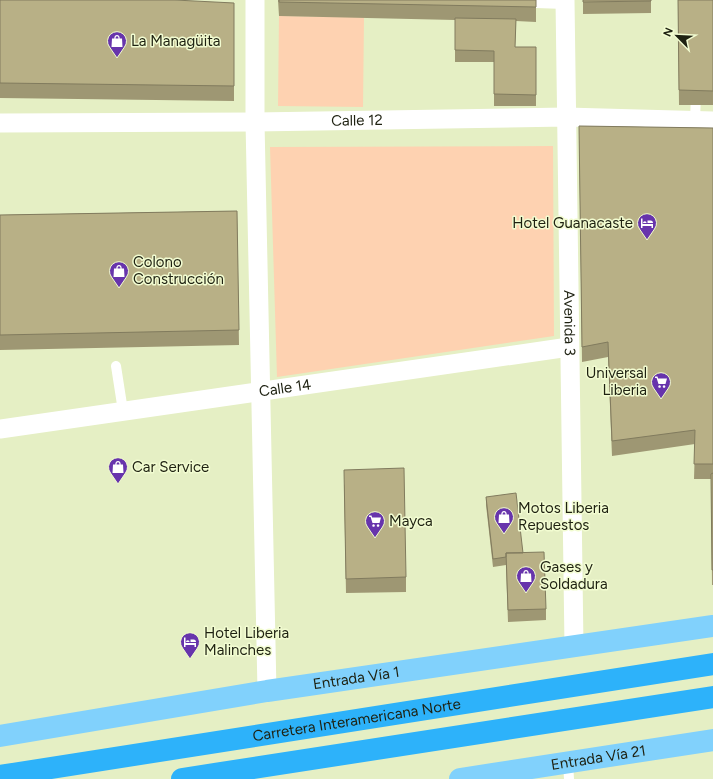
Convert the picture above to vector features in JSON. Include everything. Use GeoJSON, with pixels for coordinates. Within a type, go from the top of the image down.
{"type":"FeatureCollection","features":[{"type":"Feature","properties":{"kind":"highway","name":"Carretera Interamericana Norte"},"geometry":{"type":"LineString","coordinates":[[0,776],[713,664]]}},
{"type":"Feature","properties":{"kind":"highway","name":"Carretera Interamericana Norte"},"geometry":{"type":"LineString","coordinates":[[182,779],[713,697]]}},
{"type":"Feature","properties":{"kind":"main road","name":"Entrada Vía 1"},"geometry":{"type":"LineString","coordinates":[[0,736],[267,691],[713,626]]}},
{"type":"Feature","properties":{"kind":"main road","name":"Entrada Vía 21"},"geometry":{"type":"LineString","coordinates":[[460,779],[568,771],[713,740]]}},
{"type":"Feature","properties":{"kind":"street"},"geometry":{"type":"LineString","coordinates":[[255,0],[267,691]]}},
{"type":"Feature","properties":{"kind":"street","name":"Avenida 3"},"geometry":{"type":"LineString","coordinates":[[565,2],[574,646]]}},
{"type":"Feature","properties":{"kind":"street","name":"Calle 12"},"geometry":{"type":"LineString","coordinates":[[0,123],[256,122],[566,118],[704,121]]}},
{"type":"Feature","properties":{"kind":"street","name":"Calle 14"},"geometry":{"type":"LineString","coordinates":[[0,429],[569,347]]}},
{"type":"Feature","properties":{"kind":"lane"},"geometry":{"type":"LineString","coordinates":[[536,3],[565,2]]}},
{"type":"Feature","properties":{"kind":"lane"},"geometry":{"type":"LineString","coordinates":[[696,83],[704,121]]}},
{"type":"Feature","properties":{"kind":"lane"},"geometry":{"type":"LineString","coordinates":[[116,366],[123,411]]}},
{"type":"Feature","properties":{"kind":"shaded area"},"geometry":{"type":"Polygon","coordinates":[[[279,16],[364,17],[363,107],[278,106],[279,16]]]}},
{"type":"Feature","properties":{"kind":"shaded area"},"geometry":{"type":"Polygon","coordinates":[[[553,146],[554,336],[277,377],[270,147],[553,146]]]}},
{"type":"Feature","properties":{"kind":"building","name":"La Managüita"},"geometry":{"type":"Polygon","coordinates":[[[0,0],[175,0],[234,3],[234,86],[0,83],[0,0]]]}},
{"type":"Feature","properties":{"kind":"building"},"geometry":{"type":"Polygon","coordinates":[[[279,0],[536,0],[536,7],[279,2],[279,0]]]}},
{"type":"Feature","properties":{"kind":"building"},"geometry":{"type":"Polygon","coordinates":[[[583,0],[651,0],[651,1],[583,2],[583,0]]]}},
{"type":"Feature","properties":{"kind":"building"},"geometry":{"type":"Polygon","coordinates":[[[678,0],[713,0],[713,91],[679,90],[678,0]]]}},
{"type":"Feature","properties":{"kind":"building"},"geometry":{"type":"Polygon","coordinates":[[[455,18],[516,19],[515,47],[536,47],[536,95],[494,94],[494,51],[455,50],[455,18]]]}},
{"type":"Feature","properties":{"kind":"building","name":"Hotel Guanacaste"},"geometry":{"type":"Polygon","coordinates":[[[579,126],[713,128],[713,464],[694,464],[695,430],[612,441],[608,342],[582,347],[579,126]]]}},
{"type":"Feature","properties":{"kind":"building","name":"Colono Construcción"},"geometry":{"type":"Polygon","coordinates":[[[237,211],[239,330],[0,335],[0,215],[237,211]]]}},
{"type":"Feature","properties":{"kind":"building","name":"Mayca"},"geometry":{"type":"Polygon","coordinates":[[[404,468],[406,577],[346,579],[344,470],[404,468]]]}},
{"type":"Feature","properties":{"kind":"building"},"geometry":{"type":"Polygon","coordinates":[[[713,473],[713,570],[712,570],[711,474],[713,473]]]}},
{"type":"Feature","properties":{"kind":"building","name":"Motos Liberia Repuestos"},"geometry":{"type":"Polygon","coordinates":[[[516,493],[523,553],[506,553],[506,557],[493,559],[486,497],[516,493]]]}},
{"type":"Feature","properties":{"kind":"building","name":"Gases y Soldadura"},"geometry":{"type":"Polygon","coordinates":[[[544,552],[546,609],[508,610],[506,553],[544,552]]]}},
{"type":"Feature","properties":{"kind":"place","name":"La Managüita"},"geometry":{"type":"Point","coordinates":[117,58]}},
{"type":"Feature","properties":{"kind":"place","name":"Hotel Guanacaste"},"geometry":{"type":"Point","coordinates":[647,240]}},
{"type":"Feature","properties":{"kind":"place","name":"Colono Construcción"},"geometry":{"type":"Point","coordinates":[119,288]}},
{"type":"Feature","properties":{"kind":"place","name":"Universal Liberia"},"geometry":{"type":"Point","coordinates":[661,399]}},
{"type":"Feature","properties":{"kind":"place","name":"Car Service"},"geometry":{"type":"Point","coordinates":[118,484]}},
{"type":"Feature","properties":{"kind":"place","name":"Motos Liberia Repuestos"},"geometry":{"type":"Point","coordinates":[504,534]}},
{"type":"Feature","properties":{"kind":"place","name":"Mayca"},"geometry":{"type":"Point","coordinates":[375,538]}},
{"type":"Feature","properties":{"kind":"place","name":"Gases y Soldadura"},"geometry":{"type":"Point","coordinates":[526,593]}},
{"type":"Feature","properties":{"kind":"place","name":"Hotel Liberia Malinches"},"geometry":{"type":"Point","coordinates":[190,659]}}]}
